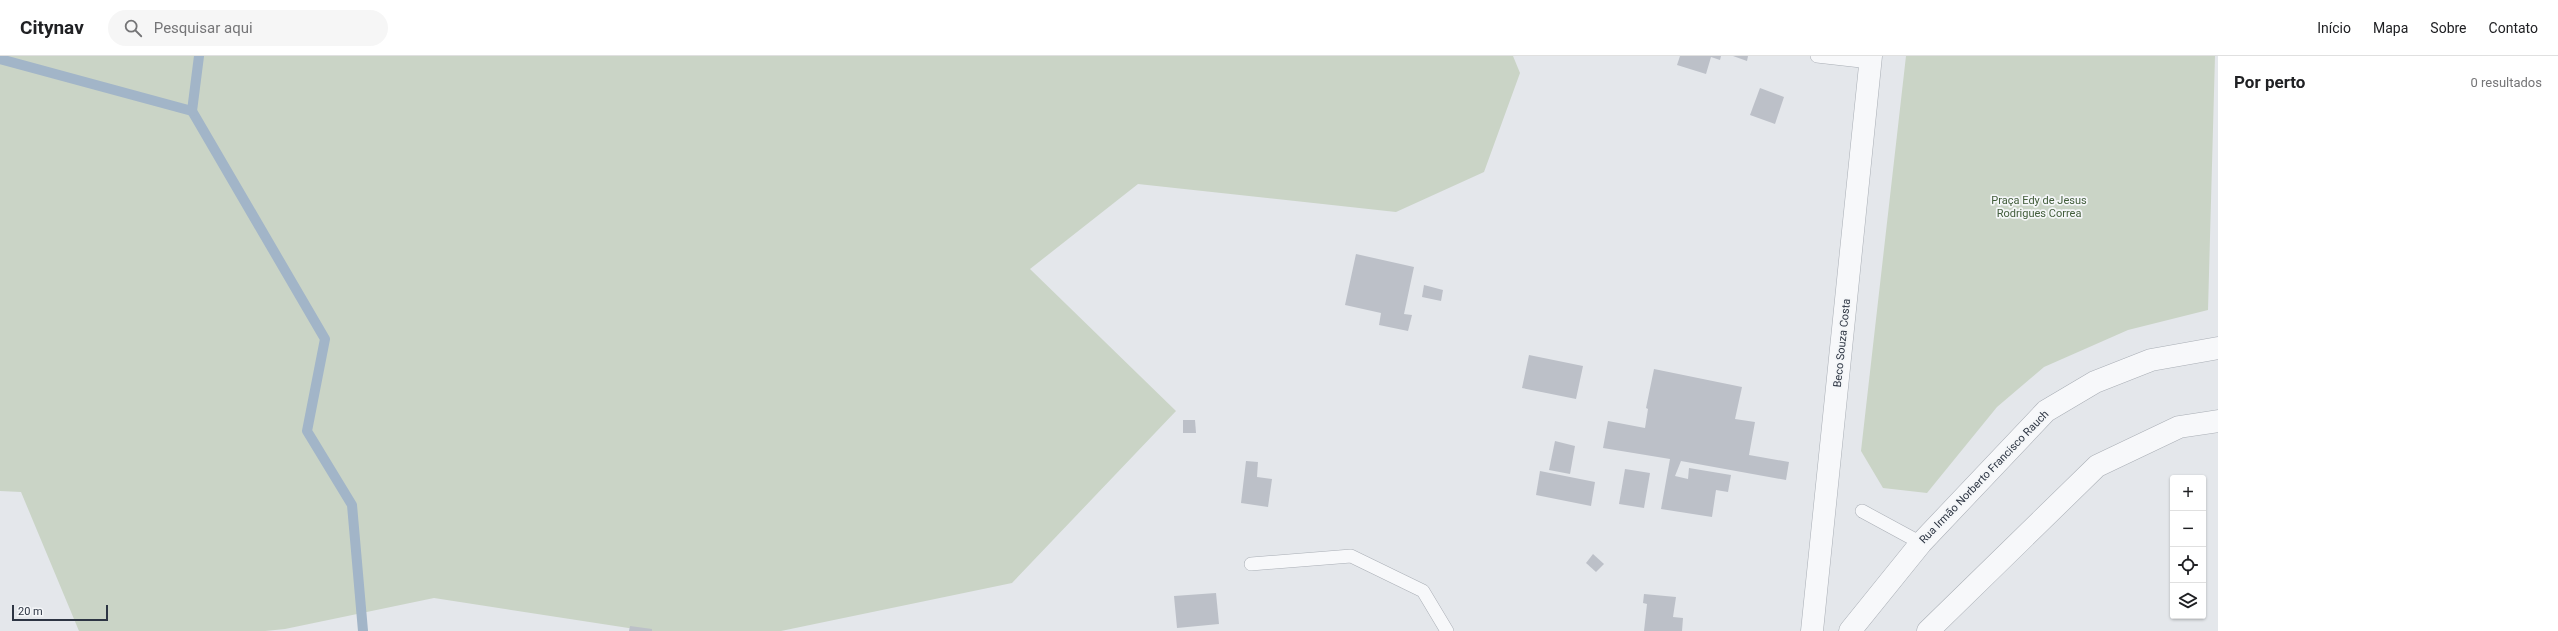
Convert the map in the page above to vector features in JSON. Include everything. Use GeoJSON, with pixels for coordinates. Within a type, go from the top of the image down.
{"type":"FeatureCollection","features":[{"type":"Feature","properties":{"kind":"street","name":"Beco Souza Costa"},"geometry":{"type":"LineString","coordinates":[[1812,631],[1871,59]]}},
{"type":"Feature","properties":{"kind":"street","name":"Rua Irmão Norberto Francisco Rauch"},"geometry":{"type":"LineString","coordinates":[[1850,631],[1920,543],[2046,411],[2094,382],[2151,360],[2218,348]]}},
{"type":"Feature","properties":{"kind":"street"},"geometry":{"type":"LineString","coordinates":[[1928,631],[2097,466],[2179,427],[2218,421]]}},
{"type":"Feature","properties":{"kind":"lane"},"geometry":{"type":"LineString","coordinates":[[1817,56],[1871,59]]}},
{"type":"Feature","properties":{"kind":"lane"},"geometry":{"type":"LineString","coordinates":[[1862,511],[1920,543]]}},
{"type":"Feature","properties":{"kind":"lane"},"geometry":{"type":"LineString","coordinates":[[1251,564],[1351,556],[1423,591],[1447,631]]}},
{"type":"Feature","properties":{"kind":"green space"},"geometry":{"type":"Polygon","coordinates":[[[0,56],[1513,56],[1520,73],[1484,172],[1396,212],[1138,184],[1030,269],[1176,411],[1012,583],[781,631],[648,631],[434,598],[285,629],[265,631],[79,631],[21,492],[0,491],[0,56]]]}},
{"type":"Feature","properties":{"kind":"green space","name":"Praça Edy de Jesus Rodrigues Correa"},"geometry":{"type":"Polygon","coordinates":[[[1906,56],[2215,56],[2208,310],[2128,330],[2044,367],[1997,407],[1927,493],[1883,488],[1861,451],[1906,56]]]}},
{"type":"Feature","properties":{"kind":"building"},"geometry":{"type":"Polygon","coordinates":[[[1680,56],[1721,56],[1720,60],[1711,57],[1706,74],[1677,65],[1680,56]]]}},
{"type":"Feature","properties":{"kind":"building"},"geometry":{"type":"Polygon","coordinates":[[[1733,56],[1748,56],[1747,61],[1733,56]]]}},
{"type":"Feature","properties":{"kind":"building"},"geometry":{"type":"Polygon","coordinates":[[[1760,88],[1784,97],[1775,124],[1750,115],[1760,88]]]}},
{"type":"Feature","properties":{"kind":"building"},"geometry":{"type":"Polygon","coordinates":[[[1356,254],[1414,267],[1404,314],[1412,315],[1408,331],[1379,325],[1381,313],[1345,305],[1356,254]]]}},
{"type":"Feature","properties":{"kind":"building"},"geometry":{"type":"Polygon","coordinates":[[[1424,285],[1443,290],[1441,301],[1422,297],[1424,285]]]}},
{"type":"Feature","properties":{"kind":"building"},"geometry":{"type":"Polygon","coordinates":[[[1529,355],[1583,366],[1576,399],[1522,388],[1529,355]]]}},
{"type":"Feature","properties":{"kind":"building"},"geometry":{"type":"Polygon","coordinates":[[[1654,369],[1742,387],[1735,419],[1755,422],[1749,455],[1789,462],[1786,480],[1681,461],[1675,476],[1688,479],[1689,468],[1731,475],[1728,492],[1716,490],[1712,517],[1661,509],[1670,459],[1603,448],[1608,421],[1645,428],[1648,409],[1646,408],[1654,369]]]}},
{"type":"Feature","properties":{"kind":"building"},"geometry":{"type":"Polygon","coordinates":[[[1183,420],[1195,420],[1196,433],[1183,433],[1183,420]]]}},
{"type":"Feature","properties":{"kind":"building"},"geometry":{"type":"Polygon","coordinates":[[[1555,441],[1575,446],[1570,474],[1549,470],[1555,441]]]}},
{"type":"Feature","properties":{"kind":"building"},"geometry":{"type":"Polygon","coordinates":[[[1246,461],[1258,462],[1257,477],[1272,479],[1268,507],[1241,503],[1246,461]]]}},
{"type":"Feature","properties":{"kind":"building"},"geometry":{"type":"Polygon","coordinates":[[[1625,469],[1650,473],[1644,508],[1619,504],[1625,469]]]}},
{"type":"Feature","properties":{"kind":"building"},"geometry":{"type":"Polygon","coordinates":[[[1540,471],[1595,482],[1591,506],[1536,495],[1540,471]]]}},
{"type":"Feature","properties":{"kind":"building"},"geometry":{"type":"Polygon","coordinates":[[[1593,554],[1604,564],[1596,572],[1586,563],[1593,554]]]}},
{"type":"Feature","properties":{"kind":"building"},"geometry":{"type":"Polygon","coordinates":[[[1216,593],[1219,624],[1177,628],[1174,596],[1216,593]]]}},
{"type":"Feature","properties":{"kind":"building"},"geometry":{"type":"Polygon","coordinates":[[[1644,594],[1676,597],[1673,617],[1683,618],[1682,631],[1644,631],[1647,604],[1643,603],[1644,594]]]}},
{"type":"Feature","properties":{"kind":"building"},"geometry":{"type":"Polygon","coordinates":[[[630,626],[652,629],[652,631],[629,631],[630,626]]]}},
{"type":"Feature","properties":{"kind":"waterway"},"geometry":{"type":"LineString","coordinates":[[199,56],[192,111],[325,339],[307,431],[352,505],[363,631]]}},
{"type":"Feature","properties":{"kind":"waterway"},"geometry":{"type":"LineString","coordinates":[[0,59],[192,111]]}}]}
